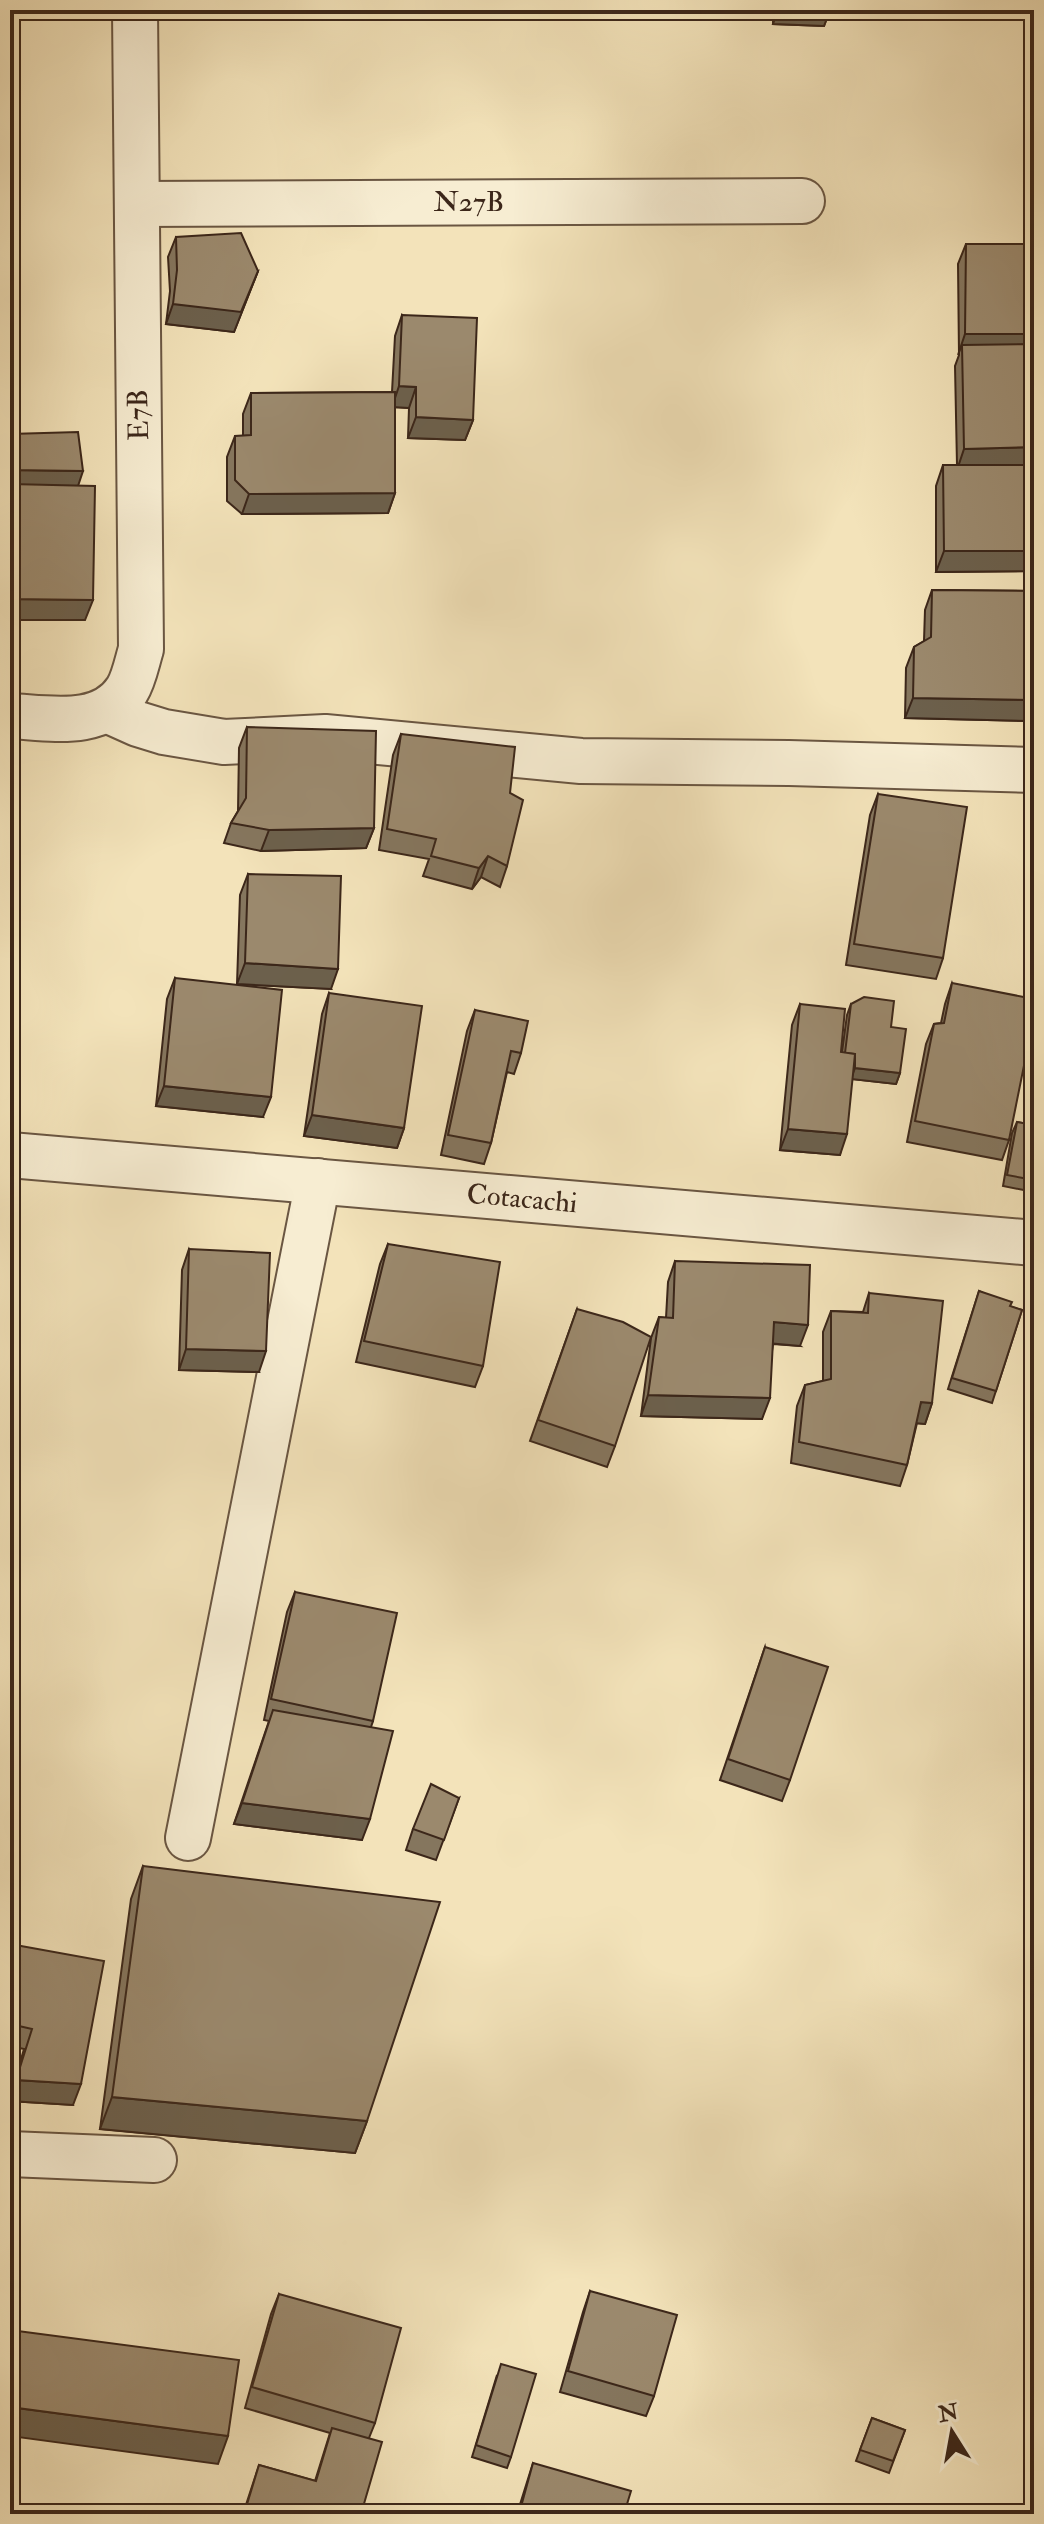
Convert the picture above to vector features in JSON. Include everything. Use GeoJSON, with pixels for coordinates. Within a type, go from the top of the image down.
{"type":"FeatureCollection","features":[{"type":"Feature","properties":{"kind":"street","name":"E7B"},"geometry":{"type":"LineString","coordinates":[[109,711],[128,689],[141,649],[135,10]]}},
{"type":"Feature","properties":{"kind":"street","name":"N27B"},"geometry":{"type":"LineString","coordinates":[[137,204],[802,201]]}},
{"type":"Feature","properties":{"kind":"street"},"geometry":{"type":"LineString","coordinates":[[10,716],[77,719],[109,711],[164,732],[224,742],[325,737],[581,761],[1034,770]]}},
{"type":"Feature","properties":{"kind":"street","name":"Cotacachi"},"geometry":{"type":"LineString","coordinates":[[10,1155],[1034,1243]]}},
{"type":"Feature","properties":{"kind":"street"},"geometry":{"type":"LineString","coordinates":[[188,1838],[318,1181]]}},
{"type":"Feature","properties":{"kind":"street"},"geometry":{"type":"LineString","coordinates":[[10,2154],[154,2160]]}},
{"type":"Feature","properties":{"kind":"building"},"geometry":{"type":"Polygon","coordinates":[[[241,233],[258,271],[241,312],[173,304],[177,270],[176,237],[241,233]]]}},
{"type":"Feature","properties":{"kind":"building"},"geometry":{"type":"Polygon","coordinates":[[[966,244],[1034,244],[1034,334],[965,334],[966,244]]]}},
{"type":"Feature","properties":{"kind":"building"},"geometry":{"type":"Polygon","coordinates":[[[402,315],[477,318],[473,420],[416,417],[416,387],[399,386],[402,315]]]}},
{"type":"Feature","properties":{"kind":"building"},"geometry":{"type":"Polygon","coordinates":[[[1034,344],[1034,447],[964,449],[962,345],[1034,344]]]}},
{"type":"Feature","properties":{"kind":"building"},"geometry":{"type":"Polygon","coordinates":[[[395,392],[395,493],[249,494],[235,480],[235,436],[251,435],[251,393],[395,392]]]}},
{"type":"Feature","properties":{"kind":"building"},"geometry":{"type":"Polygon","coordinates":[[[78,432],[83,471],[10,470],[10,434],[78,432]]]}},
{"type":"Feature","properties":{"kind":"building"},"geometry":{"type":"Polygon","coordinates":[[[943,465],[1034,465],[1034,551],[944,551],[943,465]]]}},
{"type":"Feature","properties":{"kind":"building"},"geometry":{"type":"Polygon","coordinates":[[[10,484],[95,486],[93,600],[10,599],[10,484]]]}},
{"type":"Feature","properties":{"kind":"building"},"geometry":{"type":"Polygon","coordinates":[[[932,590],[1034,591],[1034,700],[913,698],[914,647],[931,637],[932,590]]]}},
{"type":"Feature","properties":{"kind":"building"},"geometry":{"type":"Polygon","coordinates":[[[247,727],[376,731],[374,828],[269,830],[231,823],[246,798],[247,727]]]}},
{"type":"Feature","properties":{"kind":"building"},"geometry":{"type":"Polygon","coordinates":[[[401,734],[515,747],[510,793],[523,800],[507,866],[488,856],[479,868],[431,856],[436,839],[387,829],[401,734]]]}},
{"type":"Feature","properties":{"kind":"building"},"geometry":{"type":"Polygon","coordinates":[[[878,794],[967,807],[943,958],[854,944],[878,794]]]}},
{"type":"Feature","properties":{"kind":"building"},"geometry":{"type":"Polygon","coordinates":[[[248,874],[341,876],[338,969],[245,963],[248,874]]]}},
{"type":"Feature","properties":{"kind":"building"},"geometry":{"type":"Polygon","coordinates":[[[175,978],[282,990],[271,1097],[164,1086],[175,978]]]}},
{"type":"Feature","properties":{"kind":"building"},"geometry":{"type":"Polygon","coordinates":[[[952,983],[1034,999],[1034,1016],[1009,1140],[915,1121],[934,1024],[944,1023],[952,983]]]}},
{"type":"Feature","properties":{"kind":"building"},"geometry":{"type":"Polygon","coordinates":[[[329,993],[422,1006],[404,1128],[312,1115],[329,993]]]}},
{"type":"Feature","properties":{"kind":"building"},"geometry":{"type":"Polygon","coordinates":[[[864,997],[894,1001],[891,1027],[906,1029],[900,1073],[855,1068],[855,1054],[845,1053],[851,1004],[864,997]]]}},
{"type":"Feature","properties":{"kind":"building"},"geometry":{"type":"Polygon","coordinates":[[[800,1004],[845,1009],[841,1052],[855,1054],[847,1134],[788,1129],[800,1004]]]}},
{"type":"Feature","properties":{"kind":"building"},"geometry":{"type":"Polygon","coordinates":[[[475,1010],[528,1021],[521,1053],[511,1051],[491,1143],[448,1135],[475,1010]]]}},
{"type":"Feature","properties":{"kind":"building"},"geometry":{"type":"Polygon","coordinates":[[[1017,1122],[1034,1125],[1034,1180],[1007,1175],[1017,1122]]]}},
{"type":"Feature","properties":{"kind":"building"},"geometry":{"type":"Polygon","coordinates":[[[388,1244],[500,1262],[483,1366],[364,1341],[388,1244]]]}},
{"type":"Feature","properties":{"kind":"building"},"geometry":{"type":"Polygon","coordinates":[[[189,1249],[270,1253],[266,1351],[186,1349],[189,1249]]]}},
{"type":"Feature","properties":{"kind":"building"},"geometry":{"type":"Polygon","coordinates":[[[675,1261],[810,1265],[808,1325],[774,1322],[770,1398],[648,1395],[659,1317],[673,1318],[675,1261]]]}},
{"type":"Feature","properties":{"kind":"building"},"geometry":{"type":"Polygon","coordinates":[[[979,1291],[1012,1302],[1010,1306],[1022,1310],[996,1391],[952,1378],[979,1291]]]}},
{"type":"Feature","properties":{"kind":"building"},"geometry":{"type":"Polygon","coordinates":[[[869,1293],[943,1301],[932,1403],[921,1402],[907,1465],[799,1442],[805,1385],[831,1379],[831,1311],[868,1313],[869,1293]]]}},
{"type":"Feature","properties":{"kind":"building"},"geometry":{"type":"Polygon","coordinates":[[[577,1309],[623,1322],[651,1337],[615,1446],[538,1420],[577,1309]]]}},
{"type":"Feature","properties":{"kind":"building"},"geometry":{"type":"Polygon","coordinates":[[[295,1592],[397,1613],[373,1721],[271,1699],[295,1592]]]}},
{"type":"Feature","properties":{"kind":"building"},"geometry":{"type":"Polygon","coordinates":[[[765,1647],[828,1667],[790,1780],[728,1759],[765,1647]]]}},
{"type":"Feature","properties":{"kind":"building"},"geometry":{"type":"Polygon","coordinates":[[[273,1710],[393,1731],[370,1819],[242,1803],[273,1710]]]}},
{"type":"Feature","properties":{"kind":"building"},"geometry":{"type":"Polygon","coordinates":[[[431,1784],[459,1798],[444,1840],[413,1829],[431,1784]]]}},
{"type":"Feature","properties":{"kind":"building"},"geometry":{"type":"Polygon","coordinates":[[[143,1866],[440,1902],[367,2121],[112,2097],[143,1866]]]}},
{"type":"Feature","properties":{"kind":"building"},"geometry":{"type":"Polygon","coordinates":[[[10,1944],[104,1961],[81,2084],[16,2080],[32,2029],[10,2024],[10,1944]]]}},
{"type":"Feature","properties":{"kind":"building"},"geometry":{"type":"Polygon","coordinates":[[[590,2291],[677,2315],[654,2396],[568,2371],[590,2291]]]}},
{"type":"Feature","properties":{"kind":"building"},"geometry":{"type":"Polygon","coordinates":[[[279,2294],[401,2328],[375,2423],[252,2387],[279,2294]]]}},
{"type":"Feature","properties":{"kind":"building"},"geometry":{"type":"Polygon","coordinates":[[[10,2330],[239,2360],[228,2436],[10,2407],[10,2330]]]}},
{"type":"Feature","properties":{"kind":"building"},"geometry":{"type":"Polygon","coordinates":[[[501,2364],[536,2374],[511,2457],[476,2445],[501,2364]]]}},
{"type":"Feature","properties":{"kind":"building"},"geometry":{"type":"Polygon","coordinates":[[[872,2418],[905,2430],[893,2461],[860,2450],[872,2418]]]}},
{"type":"Feature","properties":{"kind":"building"},"geometry":{"type":"Polygon","coordinates":[[[332,2428],[382,2442],[361,2514],[244,2514],[259,2465],[316,2481],[332,2428]]]}},
{"type":"Feature","properties":{"kind":"building"},"geometry":{"type":"Polygon","coordinates":[[[533,2463],[631,2491],[624,2514],[519,2514],[533,2463]]]}}]}
